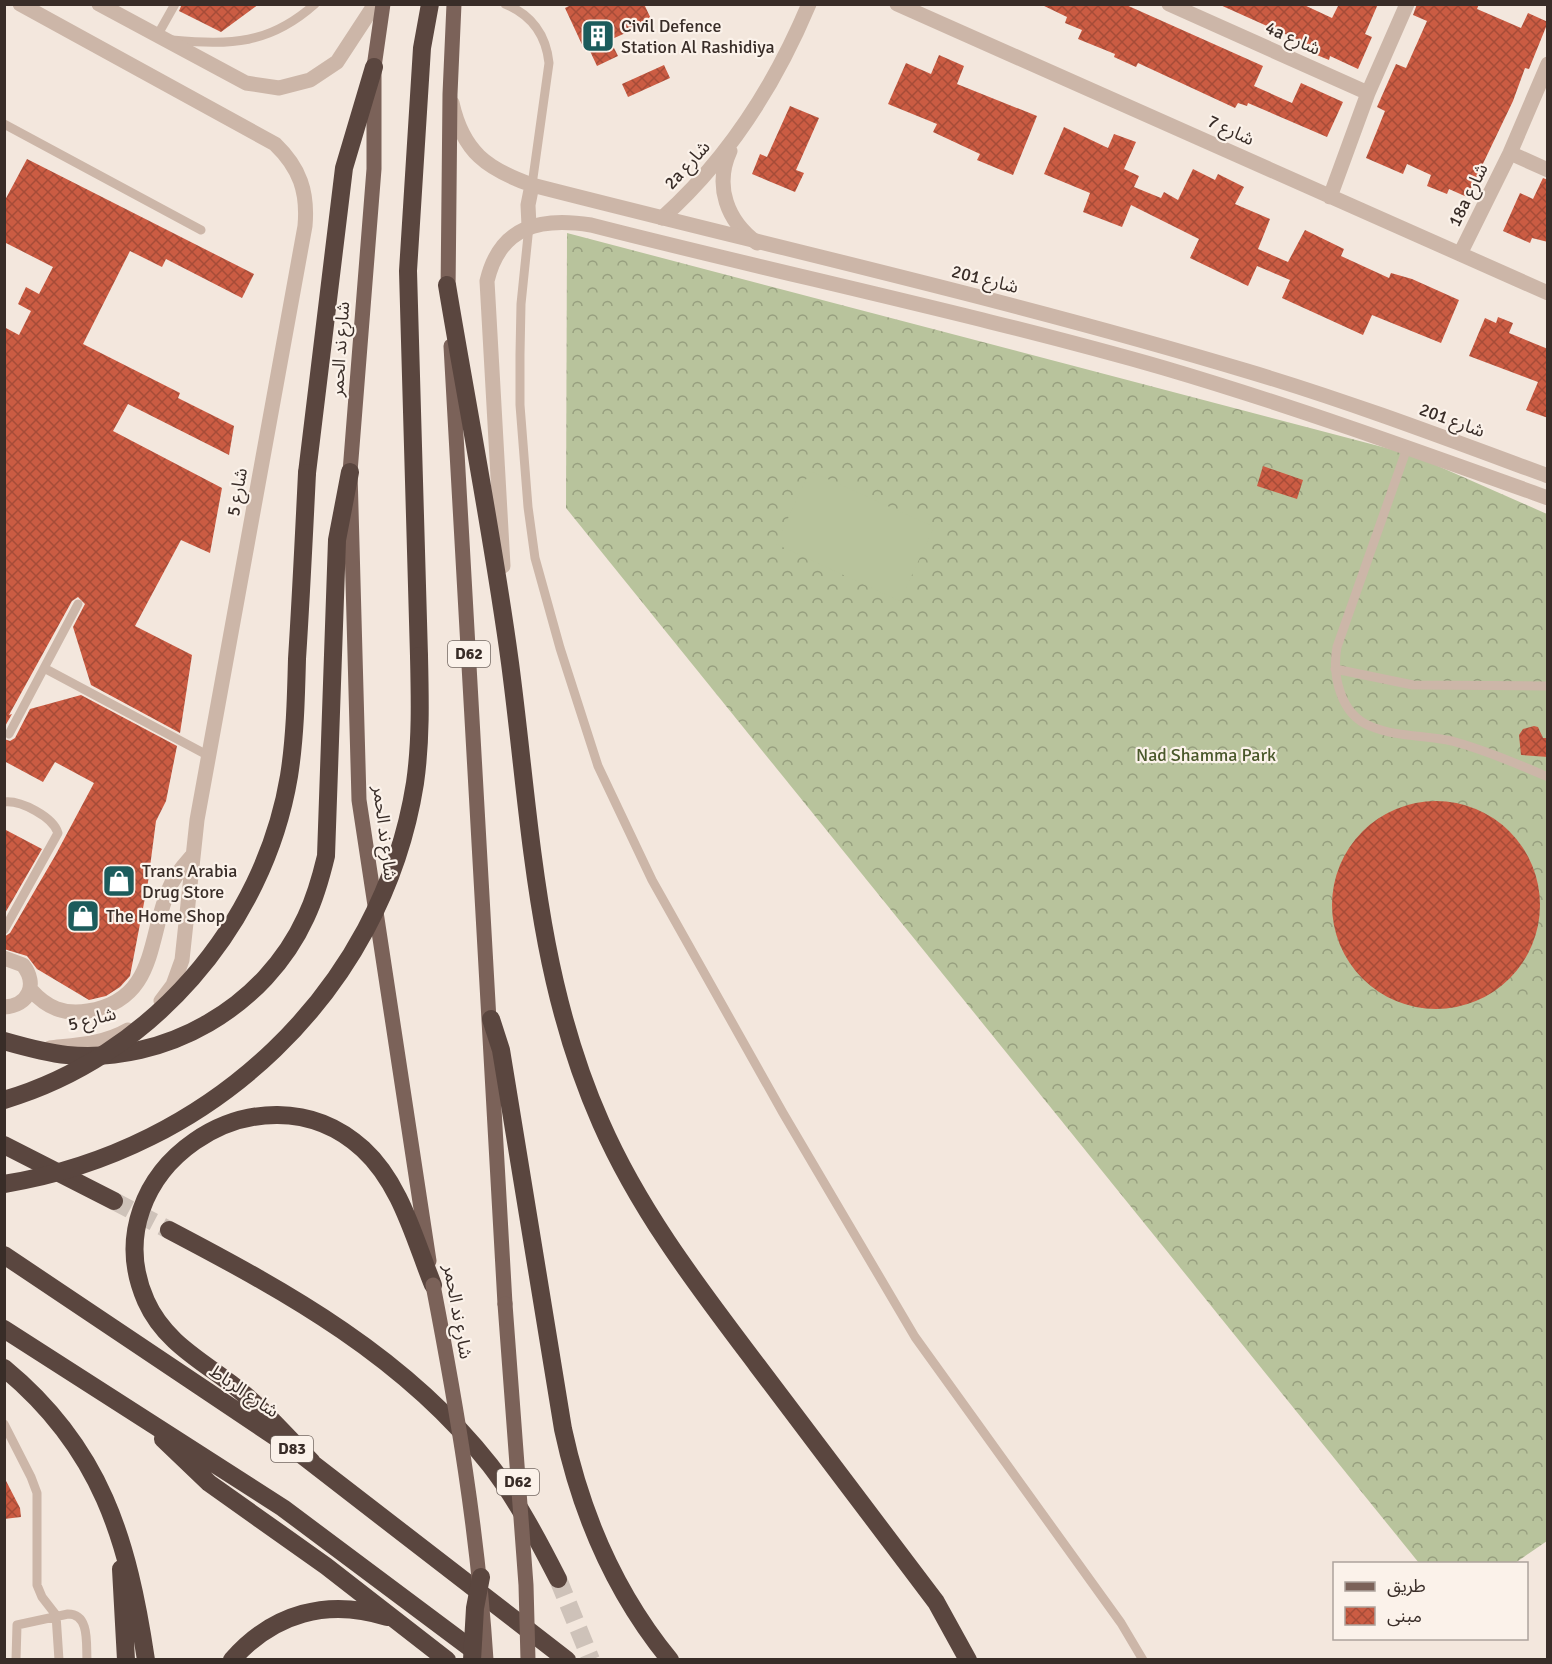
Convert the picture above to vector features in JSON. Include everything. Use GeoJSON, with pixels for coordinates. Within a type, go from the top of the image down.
{"type":"FeatureCollection","features":[{"type":"Feature","properties":{"kind":"highway"},"geometry":{"type":"LineString","coordinates":[[4,1184],[41,1178],[102,1160],[161,1134],[216,1100],[265,1060],[309,1013],[347,962],[377,905],[400,846],[415,784],[420,731],[408,270],[422,48],[430,4]]}},
{"type":"Feature","properties":{"kind":"highway"},"geometry":{"type":"LineString","coordinates":[[4,1100],[67,1076],[109,1051],[148,1023],[183,989],[214,952],[240,912],[262,868],[278,823],[289,776],[294,729],[307,473],[344,168],[374,67]]}},
{"type":"Feature","properties":{"kind":"highway"},"geometry":{"type":"LineString","coordinates":[[447,285],[506,636],[528,800],[537,897],[545,944],[568,1036],[601,1124],[637,1196],[680,1263],[936,1602],[968,1659]]}},
{"type":"Feature","properties":{"kind":"highway"},"geometry":{"type":"LineString","coordinates":[[4,1041],[36,1050],[68,1055],[122,1053],[164,1043],[194,1031],[223,1015],[256,987],[290,946],[306,918],[318,888],[326,856],[337,540],[350,472]]}},
{"type":"Feature","properties":{"kind":"highway"},"geometry":{"type":"LineString","coordinates":[[490,1019],[501,1050],[563,1429],[576,1485],[611,1570],[640,1618],[670,1659]]}},
{"type":"Feature","properties":{"kind":"highway"},"geometry":{"type":"LineString","coordinates":[[312,1462],[245,1394],[178,1346],[160,1325],[146,1301],[138,1274],[135,1247],[139,1220],[148,1193],[162,1170],[181,1149],[204,1133],[257,1116],[285,1116],[312,1121],[338,1132],[361,1148],[381,1168],[396,1191],[433,1285]]}},
{"type":"Feature","properties":{"kind":"highway"},"geometry":{"type":"LineString","coordinates":[[4,1145],[114,1202]]}},
{"type":"Feature","properties":{"kind":"highway"},"geometry":{"type":"LineString","coordinates":[[169,1230],[314,1309],[401,1373],[447,1416],[491,1466],[537,1537],[558,1579]]}},
{"type":"Feature","properties":{"kind":"highway","name":"شارع الرباط"},"geometry":{"type":"LineString","coordinates":[[4,1255],[312,1462],[567,1659]]}},
{"type":"Feature","properties":{"kind":"highway"},"geometry":{"type":"LineString","coordinates":[[4,1329],[326,1538],[486,1659]]}},
{"type":"Feature","properties":{"kind":"highway"},"geometry":{"type":"LineString","coordinates":[[4,1368],[55,1414],[76,1444],[99,1484],[121,1544],[139,1616],[146,1659]]}},
{"type":"Feature","properties":{"kind":"highway"},"geometry":{"type":"LineString","coordinates":[[141,1416],[209,1483],[447,1659]]}},
{"type":"Feature","properties":{"kind":"highway"},"geometry":{"type":"LineString","coordinates":[[121,1544],[121,1605],[126,1659]]}},
{"type":"Feature","properties":{"kind":"highway"},"geometry":{"type":"LineString","coordinates":[[472,1659],[475,1608],[481,1577]]}},
{"type":"Feature","properties":{"kind":"highway"},"geometry":{"type":"LineString","coordinates":[[232,1659],[257,1634],[274,1624],[310,1610],[349,1608],[387,1617],[404,1625]]}},
{"type":"Feature","properties":{"kind":"main road","name":"شارع ند الحمر"},"geometry":{"type":"LineString","coordinates":[[383,4],[374,67],[374,170],[350,472],[359,800],[433,1285],[460,1427],[481,1577],[486,1659]]}},
{"type":"Feature","properties":{"kind":"main road","name":"D62"},"geometry":{"type":"LineString","coordinates":[[454,4],[447,285],[505,1304],[525,1574],[528,1659]]}},
{"type":"Feature","properties":{"kind":"street","name":"شارع 5"},"geometry":{"type":"LineString","coordinates":[[20,4],[275,144],[298,172],[304,190],[305,226],[192,857],[182,960],[173,985],[157,1006],[136,1026],[117,1037],[94,1043],[36,1050]]}},
{"type":"Feature","properties":{"kind":"street"},"geometry":{"type":"LineString","coordinates":[[99,4],[246,83],[262,87],[295,86],[318,76],[337,62],[375,4]]}},
{"type":"Feature","properties":{"kind":"street","name":"2a شارع"},"geometry":{"type":"LineString","coordinates":[[662,218],[702,179],[737,135],[768,85],[809,4]]}},
{"type":"Feature","properties":{"kind":"street","name":"شارع 7"},"geometry":{"type":"LineString","coordinates":[[897,4],[919,8],[1330,197],[1548,293]]}},
{"type":"Feature","properties":{"kind":"street","name":"4a شارع"},"geometry":{"type":"LineString","coordinates":[[1169,4],[1368,93]]}},
{"type":"Feature","properties":{"kind":"street"},"geometry":{"type":"LineString","coordinates":[[1330,197],[1368,93],[1407,4]]}},
{"type":"Feature","properties":{"kind":"street","name":"18a شارع"},"geometry":{"type":"LineString","coordinates":[[1460,254],[1510,153],[1548,64]]}},
{"type":"Feature","properties":{"kind":"street","name":"شارع 201"},"geometry":{"type":"LineString","coordinates":[[450,94],[462,134],[480,158],[491,168],[532,185],[1088,325],[1250,372],[1391,418],[1548,476]]}},
{"type":"Feature","properties":{"kind":"street","name":"2a شارع"},"geometry":{"type":"LineString","coordinates":[[737,135],[724,167],[723,192],[726,204],[738,226],[757,243]]}},
{"type":"Feature","properties":{"kind":"street","name":"18a شارع"},"geometry":{"type":"LineString","coordinates":[[1510,153],[1548,170]]}},
{"type":"Feature","properties":{"kind":"street"},"geometry":{"type":"LineString","coordinates":[[530,226],[528,206],[532,185]]}},
{"type":"Feature","properties":{"kind":"street"},"geometry":{"type":"LineString","coordinates":[[506,636],[487,281],[491,264],[501,247],[514,235],[530,226],[560,222],[591,225],[1013,328],[1243,392],[1548,498]]}},
{"type":"Feature","properties":{"kind":"street"},"geometry":{"type":"LineString","coordinates":[[31,990],[50,1007],[80,1013],[98,1010],[130,991],[150,961],[168,890],[182,867],[192,857]]}},
{"type":"Feature","properties":{"kind":"street"},"geometry":{"type":"LineString","coordinates":[[4,958],[23,965],[29,973],[31,990],[26,1000],[4,1007]]}},
{"type":"Feature","properties":{"kind":"lane"},"geometry":{"type":"LineString","coordinates":[[175,4],[161,38],[219,44],[250,41],[285,27],[315,4]]}},
{"type":"Feature","properties":{"kind":"lane"},"geometry":{"type":"LineString","coordinates":[[506,4],[533,22],[548,52],[549,63],[532,185]]}},
{"type":"Feature","properties":{"kind":"lane"},"geometry":{"type":"LineString","coordinates":[[4,124],[201,230]]}},
{"type":"Feature","properties":{"kind":"lane"},"geometry":{"type":"LineString","coordinates":[[530,226],[521,303],[520,354],[520,405],[528,507],[538,569],[560,648],[598,766],[652,880],[783,1113],[915,1337],[1121,1623],[1143,1659]]}},
{"type":"Feature","properties":{"kind":"lane"},"geometry":{"type":"LineString","coordinates":[[1407,448],[1336,646],[1335,669],[1345,702],[1369,726],[1473,747],[1548,777]]}},
{"type":"Feature","properties":{"kind":"lane"},"geometry":{"type":"LineString","coordinates":[[9,734],[78,604]]}},
{"type":"Feature","properties":{"kind":"lane"},"geometry":{"type":"LineString","coordinates":[[44,668],[209,756]]}},
{"type":"Feature","properties":{"kind":"lane"},"geometry":{"type":"LineString","coordinates":[[1335,669],[1413,685],[1548,686]]}},
{"type":"Feature","properties":{"kind":"lane"},"geometry":{"type":"LineString","coordinates":[[4,802],[13,801],[49,820],[56,825],[58,833],[4,930]]}},
{"type":"Feature","properties":{"kind":"lane"},"geometry":{"type":"LineString","coordinates":[[4,1424],[37,1493],[37,1585],[42,1597],[56,1615],[59,1659]]}},
{"type":"Feature","properties":{"kind":"lane"},"geometry":{"type":"LineString","coordinates":[[16,1659],[16,1625],[56,1615],[73,1614],[83,1622],[87,1659]]}},
{"type":"Feature","properties":{"kind":"green space","name":"Nad Shamma Park"},"geometry":{"type":"Polygon","coordinates":[[[567,233],[1413,455],[1547,514],[1547,1541],[1516,1562],[1418,1562],[566,508],[567,233]]]}},
{"type":"Feature","properties":{"kind":"green space"},"geometry":{"type":"Polygon","coordinates":[[[810,471],[934,527],[900,601],[776,544],[810,471]]]}},
{"type":"Feature","properties":{"kind":"building"},"geometry":{"type":"Polygon","coordinates":[[[182,4],[259,4],[221,32],[179,11],[182,4]]]}},
{"type":"Feature","properties":{"kind":"building","name":"Civil Defence Station Al Rashidiya"},"geometry":{"type":"Polygon","coordinates":[[[573,4],[644,4],[652,21],[610,40],[618,56],[597,66],[589,49],[585,51],[565,8],[573,4]]]}},
{"type":"Feature","properties":{"kind":"building"},"geometry":{"type":"Polygon","coordinates":[[[1040,4],[1124,4],[1263,66],[1254,86],[1292,103],[1301,83],[1343,102],[1327,137],[1248,103],[1247,106],[1238,103],[1235,108],[1138,63],[1136,67],[1114,57],[1115,54],[1078,39],[1082,30],[1065,23],[1067,17],[1040,4]]]}},
{"type":"Feature","properties":{"kind":"building"},"geometry":{"type":"Polygon","coordinates":[[[1218,4],[1302,4],[1332,18],[1339,4],[1378,4],[1365,34],[1372,37],[1358,69],[1330,56],[1329,60],[1312,53],[1314,47],[1218,4]]]}},
{"type":"Feature","properties":{"kind":"building"},"geometry":{"type":"Polygon","coordinates":[[[1417,4],[1479,4],[1477,9],[1521,28],[1528,13],[1548,22],[1529,69],[1525,68],[1513,101],[1467,197],[1449,189],[1447,194],[1427,186],[1431,175],[1407,164],[1403,174],[1366,158],[1385,111],[1377,107],[1396,64],[1406,68],[1427,21],[1413,15],[1417,4]]]}},
{"type":"Feature","properties":{"kind":"building"},"geometry":{"type":"Polygon","coordinates":[[[939,55],[964,66],[957,84],[1037,116],[1013,175],[977,160],[980,154],[933,132],[937,124],[888,104],[906,63],[931,74],[939,55]]]}},
{"type":"Feature","properties":{"kind":"building"},"geometry":{"type":"Polygon","coordinates":[[[664,65],[670,78],[628,97],[622,84],[664,65]]]}},
{"type":"Feature","properties":{"kind":"building"},"geometry":{"type":"Polygon","coordinates":[[[790,106],[819,118],[796,170],[804,173],[795,192],[752,174],[760,154],[767,157],[790,106]]]}},
{"type":"Feature","properties":{"kind":"building"},"geometry":{"type":"Polygon","coordinates":[[[1064,127],[1108,148],[1114,134],[1136,142],[1124,169],[1139,176],[1134,187],[1161,198],[1164,192],[1178,200],[1193,169],[1215,180],[1218,174],[1244,187],[1235,204],[1270,219],[1258,249],[1288,262],[1305,230],[1344,249],[1341,256],[1389,278],[1391,273],[1412,279],[1459,300],[1441,343],[1372,315],[1363,335],[1282,298],[1290,280],[1257,266],[1248,286],[1190,258],[1199,239],[1131,205],[1122,227],[1083,212],[1090,193],[1044,174],[1064,127]]]}},
{"type":"Feature","properties":{"kind":"building"},"geometry":{"type":"Polygon","coordinates":[[[27,159],[254,274],[242,298],[166,259],[162,267],[130,251],[83,344],[180,393],[178,398],[234,426],[229,455],[128,404],[113,431],[222,488],[210,553],[181,540],[135,626],[192,655],[180,733],[91,685],[73,627],[85,604],[78,597],[72,601],[4,728],[4,327],[19,335],[31,311],[18,304],[26,287],[39,294],[53,267],[4,242],[4,202],[27,159]]]}},
{"type":"Feature","properties":{"kind":"building"},"geometry":{"type":"Polygon","coordinates":[[[1543,178],[1548,180],[1548,242],[1532,238],[1530,243],[1503,231],[1520,193],[1533,199],[1543,178]]]}},
{"type":"Feature","properties":{"kind":"building"},"geometry":{"type":"Polygon","coordinates":[[[1498,317],[1513,323],[1509,333],[1548,349],[1548,418],[1526,410],[1538,382],[1469,356],[1485,318],[1496,323],[1498,317]]]}},
{"type":"Feature","properties":{"kind":"building"},"geometry":{"type":"Polygon","coordinates":[[[1263,466],[1303,480],[1297,499],[1257,486],[1263,466]]]}},
{"type":"Feature","properties":{"kind":"building"},"geometry":{"type":"Polygon","coordinates":[[[81,695],[177,746],[166,801],[156,821],[148,882],[130,976],[120,987],[106,996],[89,1000],[37,969],[27,956],[4,949],[4,937],[10,933],[55,856],[94,783],[55,762],[43,782],[4,761],[4,739],[10,741],[15,738],[30,709],[81,695]]]}},
{"type":"Feature","properties":{"kind":"building"},"geometry":{"type":"Polygon","coordinates":[[[1538,727],[1543,738],[1548,738],[1548,757],[1521,755],[1519,735],[1523,729],[1538,727]]]}},
{"type":"Feature","properties":{"kind":"building"},"geometry":{"type":"Polygon","coordinates":[[[1436,801],[1456,803],[1485,813],[1516,839],[1532,865],[1538,885],[1540,905],[1538,925],[1528,954],[1502,985],[1476,1001],[1456,1007],[1436,1009],[1416,1007],[1387,997],[1356,971],[1340,945],[1334,925],[1332,905],[1334,885],[1344,856],[1370,825],[1396,809],[1416,803],[1436,801]]]}},
{"type":"Feature","properties":{"kind":"building"},"geometry":{"type":"Polygon","coordinates":[[[4,829],[42,849],[4,915],[4,829]]]}},
{"type":"Feature","properties":{"kind":"building"},"geometry":{"type":"Polygon","coordinates":[[[4,1477],[20,1508],[21,1517],[4,1519],[4,1477]]]}},
{"type":"Feature","properties":{"kind":"tunnel"},"geometry":{"type":"LineString","coordinates":[[114,1201],[169,1230]]}},
{"type":"Feature","properties":{"kind":"tunnel"},"geometry":{"type":"LineString","coordinates":[[558,1579],[591,1660]]}},
{"type":"Feature","properties":{"kind":"place","name":"Civil Defence Station Al Rashidiya"},"geometry":{"type":"Point","coordinates":[598,36]}},
{"type":"Feature","properties":{"kind":"place","name":"Trans Arabia Drug Store"},"geometry":{"type":"Point","coordinates":[119,881]}},
{"type":"Feature","properties":{"kind":"place","name":"The Home Shop"},"geometry":{"type":"Point","coordinates":[83,916]}}]}
